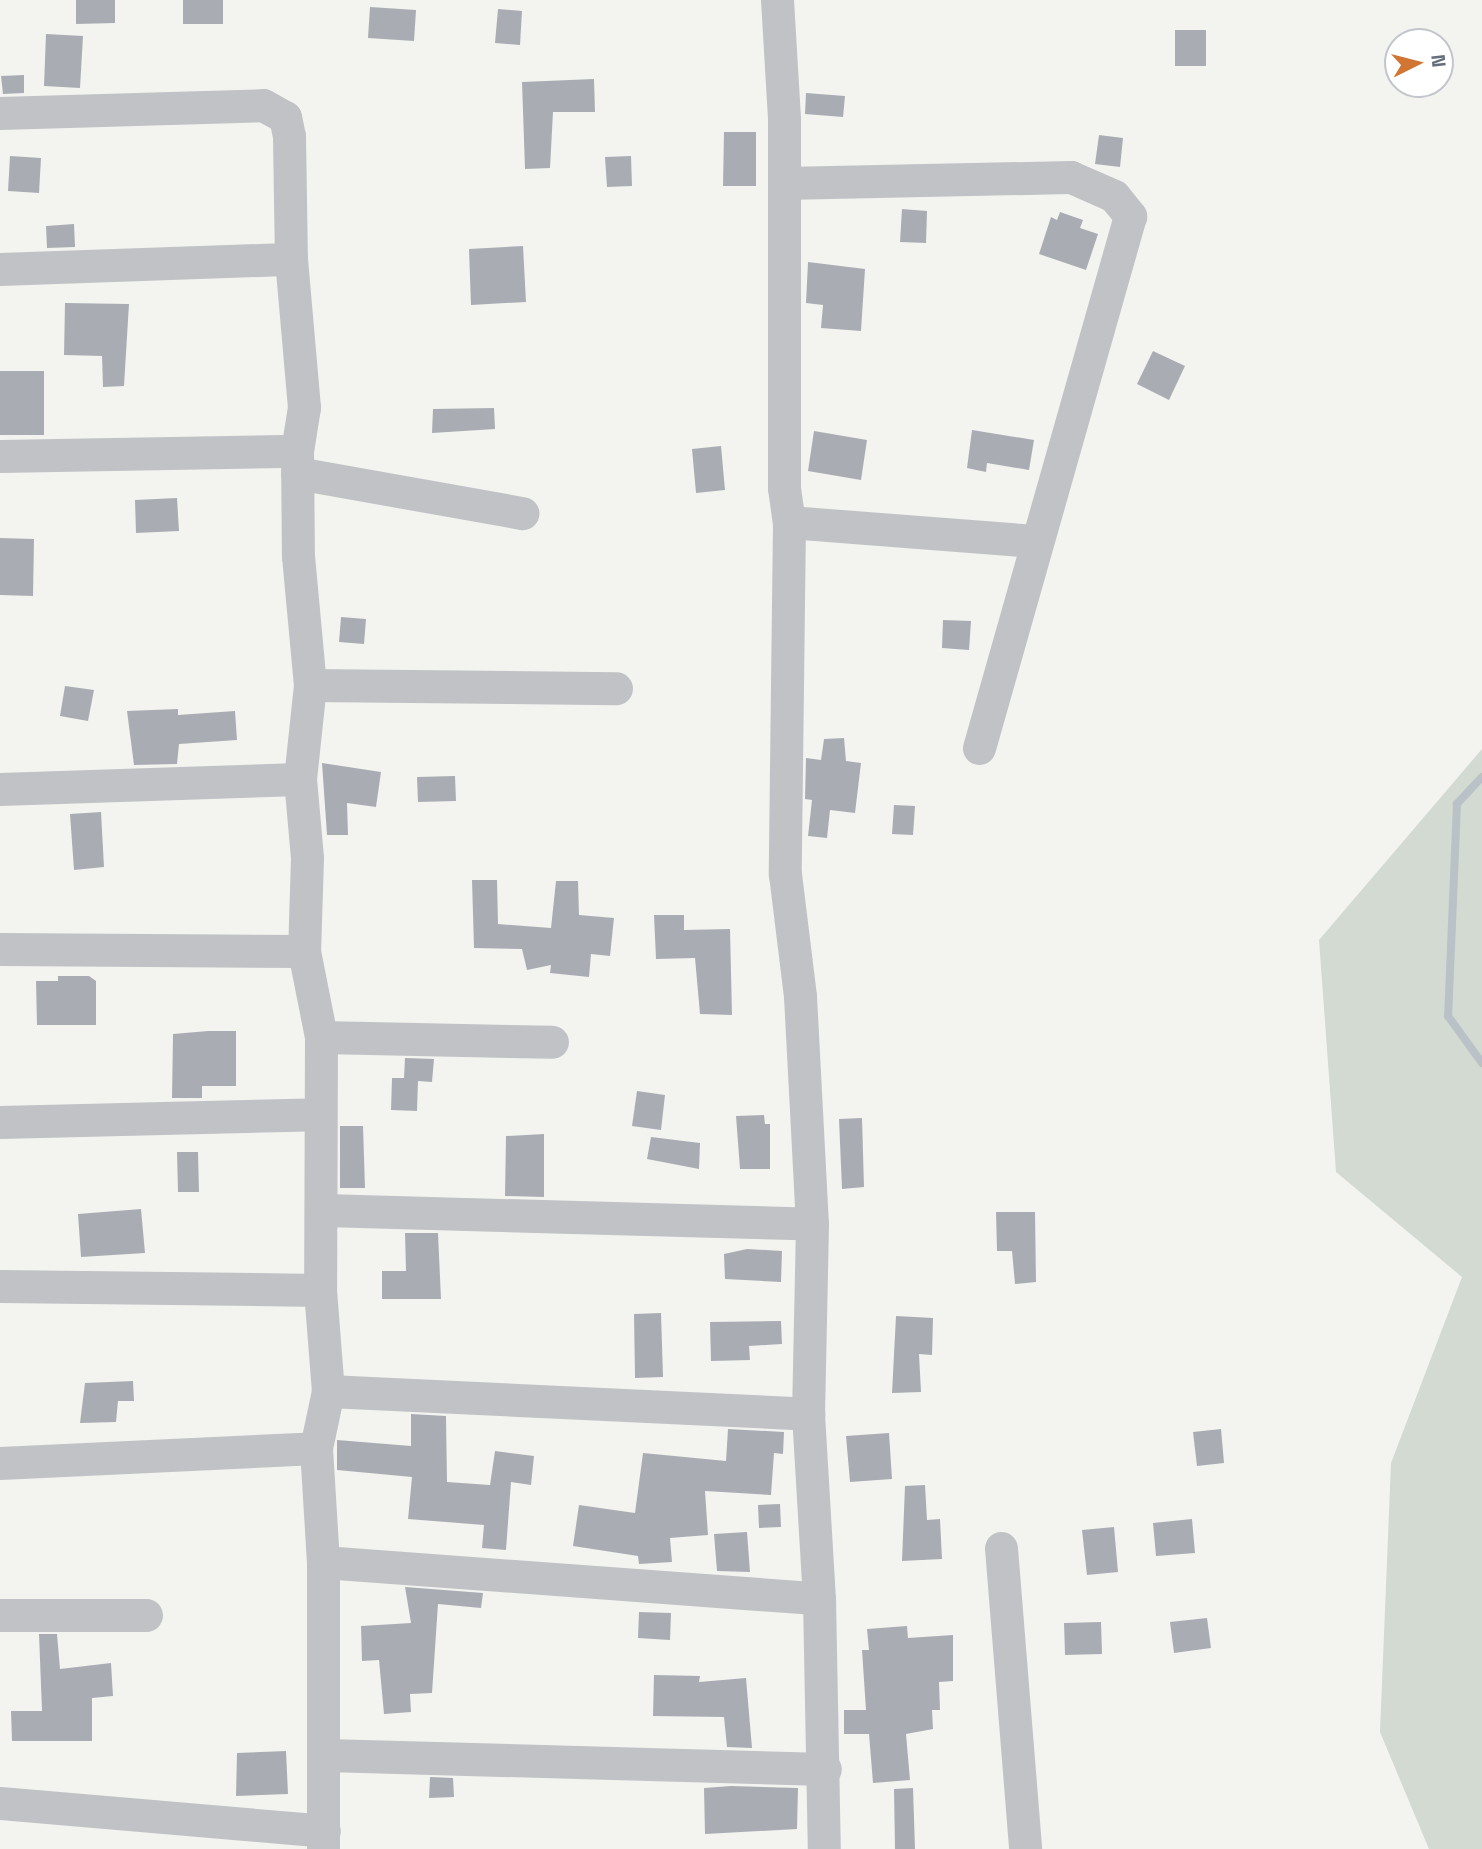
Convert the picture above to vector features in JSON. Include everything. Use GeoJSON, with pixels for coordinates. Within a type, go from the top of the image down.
{"type":"FeatureCollection","features":[{"type":"Feature","properties":{"kind":"street"},"geometry":{"type":"LineString","coordinates":[[777,0],[784,183],[784,488],[789,522],[785,874],[800,996],[813,1224],[808,1414],[820,1598],[825,1769],[824,1849]]}},
{"type":"Feature","properties":{"kind":"street"},"geometry":{"type":"LineString","coordinates":[[0,113],[263,105],[285,117],[289,136],[291,259],[304,407],[297,462],[298,556],[310,685],[300,779],[307,858],[304,951],[321,1037],[319,1114],[324,1210],[320,1290],[328,1391],[316,1448],[323,1562],[326,1755],[324,1840],[0,1803]]}},
{"type":"Feature","properties":{"kind":"street"},"geometry":{"type":"LineString","coordinates":[[784,183],[1071,177],[1114,196],[1130,216],[979,748]]}},
{"type":"Feature","properties":{"kind":"street"},"geometry":{"type":"LineString","coordinates":[[0,269],[291,259]]}},
{"type":"Feature","properties":{"kind":"street"},"geometry":{"type":"LineString","coordinates":[[0,456],[297,462],[522,513]]}},
{"type":"Feature","properties":{"kind":"street"},"geometry":{"type":"LineString","coordinates":[[789,522],[1037,541]]}},
{"type":"Feature","properties":{"kind":"street"},"geometry":{"type":"LineString","coordinates":[[310,685],[616,688]]}},
{"type":"Feature","properties":{"kind":"street"},"geometry":{"type":"LineString","coordinates":[[0,789],[300,779]]}},
{"type":"Feature","properties":{"kind":"street"},"geometry":{"type":"LineString","coordinates":[[0,949],[304,951]]}},
{"type":"Feature","properties":{"kind":"street"},"geometry":{"type":"LineString","coordinates":[[321,1037],[552,1042]]}},
{"type":"Feature","properties":{"kind":"street"},"geometry":{"type":"LineString","coordinates":[[0,1122],[319,1114]]}},
{"type":"Feature","properties":{"kind":"street"},"geometry":{"type":"LineString","coordinates":[[324,1210],[813,1224]]}},
{"type":"Feature","properties":{"kind":"street"},"geometry":{"type":"LineString","coordinates":[[0,1286],[320,1290]]}},
{"type":"Feature","properties":{"kind":"street"},"geometry":{"type":"LineString","coordinates":[[328,1391],[808,1414]]}},
{"type":"Feature","properties":{"kind":"street"},"geometry":{"type":"LineString","coordinates":[[0,1463],[316,1448]]}},
{"type":"Feature","properties":{"kind":"street"},"geometry":{"type":"LineString","coordinates":[[1002,1549],[1026,1849]]}},
{"type":"Feature","properties":{"kind":"street"},"geometry":{"type":"LineString","coordinates":[[323,1562],[820,1598]]}},
{"type":"Feature","properties":{"kind":"street"},"geometry":{"type":"LineString","coordinates":[[0,1615],[146,1615]]}},
{"type":"Feature","properties":{"kind":"street"},"geometry":{"type":"LineString","coordinates":[[326,1755],[825,1769]]}},
{"type":"Feature","properties":{"kind":"shaded area"},"geometry":{"type":"Polygon","coordinates":[[[1482,749],[1482,1849],[1429,1849],[1380,1732],[1391,1463],[1462,1277],[1336,1172],[1319,940],[1482,749]]]}},
{"type":"Feature","properties":{"kind":"building"},"geometry":{"type":"Polygon","coordinates":[[[76,0],[115,0],[115,23],[76,24],[76,0]]]}},
{"type":"Feature","properties":{"kind":"building"},"geometry":{"type":"Polygon","coordinates":[[[183,0],[223,0],[223,24],[183,24],[183,0]]]}},
{"type":"Feature","properties":{"kind":"building"},"geometry":{"type":"Polygon","coordinates":[[[370,7],[416,10],[414,41],[368,38],[370,7]]]}},
{"type":"Feature","properties":{"kind":"building"},"geometry":{"type":"Polygon","coordinates":[[[498,9],[522,11],[520,45],[495,43],[498,9]]]}},
{"type":"Feature","properties":{"kind":"building"},"geometry":{"type":"Polygon","coordinates":[[[1175,30],[1206,30],[1206,66],[1175,66],[1175,30]]]}},
{"type":"Feature","properties":{"kind":"building"},"geometry":{"type":"Polygon","coordinates":[[[46,34],[83,36],[80,88],[44,86],[46,34]]]}},
{"type":"Feature","properties":{"kind":"building"},"geometry":{"type":"Polygon","coordinates":[[[24,75],[24,93],[3,94],[1,76],[24,75]]]}},
{"type":"Feature","properties":{"kind":"building"},"geometry":{"type":"Polygon","coordinates":[[[594,79],[595,112],[553,112],[550,168],[525,169],[522,82],[594,79]]]}},
{"type":"Feature","properties":{"kind":"building"},"geometry":{"type":"Polygon","coordinates":[[[806,93],[845,96],[843,117],[805,114],[806,93]]]}},
{"type":"Feature","properties":{"kind":"building"},"geometry":{"type":"Polygon","coordinates":[[[724,132],[756,132],[756,186],[723,186],[724,132]]]}},
{"type":"Feature","properties":{"kind":"building"},"geometry":{"type":"Polygon","coordinates":[[[1099,135],[1123,138],[1120,167],[1095,164],[1099,135]]]}},
{"type":"Feature","properties":{"kind":"building"},"geometry":{"type":"Polygon","coordinates":[[[10,156],[41,158],[39,193],[8,191],[10,156]]]}},
{"type":"Feature","properties":{"kind":"building"},"geometry":{"type":"Polygon","coordinates":[[[631,156],[632,186],[607,187],[605,157],[631,156]]]}},
{"type":"Feature","properties":{"kind":"building"},"geometry":{"type":"Polygon","coordinates":[[[902,209],[927,211],[926,243],[900,242],[902,209]]]}},
{"type":"Feature","properties":{"kind":"building"},"geometry":{"type":"Polygon","coordinates":[[[1060,212],[1083,220],[1080,228],[1098,234],[1086,270],[1039,254],[1051,217],[1057,220],[1060,212]]]}},
{"type":"Feature","properties":{"kind":"building"},"geometry":{"type":"Polygon","coordinates":[[[74,224],[75,247],[47,248],[46,226],[74,224]]]}},
{"type":"Feature","properties":{"kind":"building"},"geometry":{"type":"Polygon","coordinates":[[[523,246],[526,302],[471,305],[469,249],[523,246]]]}},
{"type":"Feature","properties":{"kind":"building"},"geometry":{"type":"Polygon","coordinates":[[[808,262],[865,269],[861,331],[821,328],[823,305],[806,303],[808,262]]]}},
{"type":"Feature","properties":{"kind":"building"},"geometry":{"type":"Polygon","coordinates":[[[65,303],[129,304],[124,386],[103,387],[102,356],[64,355],[65,303]]]}},
{"type":"Feature","properties":{"kind":"building"},"geometry":{"type":"Polygon","coordinates":[[[1153,351],[1185,366],[1169,400],[1137,384],[1153,351]]]}},
{"type":"Feature","properties":{"kind":"building"},"geometry":{"type":"Polygon","coordinates":[[[0,371],[44,371],[44,435],[0,435],[0,371]]]}},
{"type":"Feature","properties":{"kind":"building"},"geometry":{"type":"Polygon","coordinates":[[[494,408],[495,429],[432,433],[433,409],[494,408]]]}},
{"type":"Feature","properties":{"kind":"building"},"geometry":{"type":"Polygon","coordinates":[[[972,430],[1034,440],[1029,470],[987,463],[986,472],[967,468],[972,430]]]}},
{"type":"Feature","properties":{"kind":"building"},"geometry":{"type":"Polygon","coordinates":[[[814,431],[867,440],[861,480],[808,471],[814,431]]]}},
{"type":"Feature","properties":{"kind":"building"},"geometry":{"type":"Polygon","coordinates":[[[721,446],[725,490],[696,493],[692,449],[721,446]]]}},
{"type":"Feature","properties":{"kind":"building"},"geometry":{"type":"Polygon","coordinates":[[[177,498],[179,531],[136,533],[135,500],[177,498]]]}},
{"type":"Feature","properties":{"kind":"building"},"geometry":{"type":"Polygon","coordinates":[[[0,538],[34,539],[33,596],[0,595],[0,538]]]}},
{"type":"Feature","properties":{"kind":"building"},"geometry":{"type":"Polygon","coordinates":[[[341,617],[366,619],[364,644],[339,642],[341,617]]]}},
{"type":"Feature","properties":{"kind":"building"},"geometry":{"type":"Polygon","coordinates":[[[943,620],[971,621],[969,650],[942,648],[943,620]]]}},
{"type":"Feature","properties":{"kind":"building"},"geometry":{"type":"Polygon","coordinates":[[[65,686],[94,690],[88,721],[60,716],[65,686]]]}},
{"type":"Feature","properties":{"kind":"building"},"geometry":{"type":"Polygon","coordinates":[[[178,709],[178,715],[235,711],[237,740],[179,744],[177,764],[134,765],[127,711],[178,709]]]}},
{"type":"Feature","properties":{"kind":"building"},"geometry":{"type":"Polygon","coordinates":[[[844,738],[846,761],[861,763],[855,813],[830,810],[827,838],[808,836],[812,800],[805,799],[806,758],[821,760],[824,739],[844,738]]]}},
{"type":"Feature","properties":{"kind":"building"},"geometry":{"type":"Polygon","coordinates":[[[322,763],[381,772],[376,807],[347,803],[348,835],[327,835],[322,763]]]}},
{"type":"Feature","properties":{"kind":"building"},"geometry":{"type":"Polygon","coordinates":[[[455,776],[456,801],[418,802],[417,777],[455,776]]]}},
{"type":"Feature","properties":{"kind":"building"},"geometry":{"type":"Polygon","coordinates":[[[894,805],[915,806],[913,835],[892,834],[894,805]]]}},
{"type":"Feature","properties":{"kind":"building"},"geometry":{"type":"Polygon","coordinates":[[[101,812],[104,867],[74,870],[70,814],[101,812]]]}},
{"type":"Feature","properties":{"kind":"building"},"geometry":{"type":"Polygon","coordinates":[[[472,880],[497,880],[498,924],[551,928],[556,881],[578,881],[579,915],[614,918],[610,956],[591,954],[589,977],[550,973],[551,965],[527,970],[522,949],[474,948],[472,880]]]}},
{"type":"Feature","properties":{"kind":"building"},"geometry":{"type":"Polygon","coordinates":[[[654,915],[684,915],[684,930],[730,929],[732,1015],[700,1014],[695,958],[656,959],[654,915]]]}},
{"type":"Feature","properties":{"kind":"building"},"geometry":{"type":"Polygon","coordinates":[[[58,976],[89,976],[96,981],[96,1025],[37,1025],[36,981],[58,981],[58,976]]]}},
{"type":"Feature","properties":{"kind":"building"},"geometry":{"type":"Polygon","coordinates":[[[236,1031],[236,1086],[202,1086],[202,1098],[172,1098],[173,1034],[236,1031]]]}},
{"type":"Feature","properties":{"kind":"building"},"geometry":{"type":"Polygon","coordinates":[[[405,1058],[434,1059],[432,1082],[418,1081],[417,1111],[391,1110],[392,1078],[404,1078],[405,1058]]]}},
{"type":"Feature","properties":{"kind":"building"},"geometry":{"type":"Polygon","coordinates":[[[637,1091],[665,1095],[661,1130],[632,1126],[637,1091]]]}},
{"type":"Feature","properties":{"kind":"building"},"geometry":{"type":"Polygon","coordinates":[[[764,1115],[765,1124],[770,1124],[770,1169],[740,1169],[736,1116],[764,1115]]]}},
{"type":"Feature","properties":{"kind":"building"},"geometry":{"type":"Polygon","coordinates":[[[862,1118],[864,1187],[842,1189],[839,1119],[862,1118]]]}},
{"type":"Feature","properties":{"kind":"building"},"geometry":{"type":"Polygon","coordinates":[[[340,1126],[363,1126],[365,1188],[340,1188],[340,1126]]]}},
{"type":"Feature","properties":{"kind":"building"},"geometry":{"type":"Polygon","coordinates":[[[544,1134],[544,1197],[505,1196],[506,1136],[544,1134]]]}},
{"type":"Feature","properties":{"kind":"building"},"geometry":{"type":"Polygon","coordinates":[[[651,1137],[700,1143],[699,1169],[647,1159],[651,1137]]]}},
{"type":"Feature","properties":{"kind":"building"},"geometry":{"type":"Polygon","coordinates":[[[177,1152],[198,1152],[199,1192],[178,1192],[177,1152]]]}},
{"type":"Feature","properties":{"kind":"building"},"geometry":{"type":"Polygon","coordinates":[[[141,1209],[145,1253],[81,1257],[78,1214],[141,1209]]]}},
{"type":"Feature","properties":{"kind":"building"},"geometry":{"type":"Polygon","coordinates":[[[996,1212],[1035,1212],[1036,1282],[1015,1284],[1012,1251],[997,1251],[996,1212]]]}},
{"type":"Feature","properties":{"kind":"building"},"geometry":{"type":"Polygon","coordinates":[[[405,1233],[438,1233],[441,1299],[382,1299],[382,1271],[406,1271],[405,1233]]]}},
{"type":"Feature","properties":{"kind":"building"},"geometry":{"type":"Polygon","coordinates":[[[747,1249],[782,1251],[781,1282],[725,1279],[724,1254],[747,1249]]]}},
{"type":"Feature","properties":{"kind":"building"},"geometry":{"type":"Polygon","coordinates":[[[661,1313],[663,1377],[635,1378],[634,1314],[661,1313]]]}},
{"type":"Feature","properties":{"kind":"building"},"geometry":{"type":"Polygon","coordinates":[[[896,1316],[933,1318],[932,1355],[919,1354],[921,1392],[892,1393],[896,1316]]]}},
{"type":"Feature","properties":{"kind":"building"},"geometry":{"type":"Polygon","coordinates":[[[781,1321],[782,1344],[749,1346],[750,1360],[711,1361],[710,1322],[781,1321]]]}},
{"type":"Feature","properties":{"kind":"building"},"geometry":{"type":"Polygon","coordinates":[[[133,1381],[134,1401],[118,1401],[116,1422],[80,1423],[85,1383],[133,1381]]]}},
{"type":"Feature","properties":{"kind":"building"},"geometry":{"type":"Polygon","coordinates":[[[411,1414],[446,1416],[447,1482],[490,1485],[495,1451],[534,1456],[531,1485],[511,1482],[506,1550],[482,1548],[484,1525],[408,1519],[412,1477],[337,1470],[337,1440],[411,1446],[411,1414]]]}},
{"type":"Feature","properties":{"kind":"building"},"geometry":{"type":"Polygon","coordinates":[[[728,1429],[784,1432],[783,1454],[774,1453],[771,1495],[705,1491],[708,1535],[670,1538],[672,1562],[639,1564],[638,1556],[573,1546],[579,1505],[635,1513],[643,1453],[726,1461],[728,1429]]]}},
{"type":"Feature","properties":{"kind":"building"},"geometry":{"type":"Polygon","coordinates":[[[1221,1429],[1224,1463],[1197,1466],[1193,1432],[1221,1429]]]}},
{"type":"Feature","properties":{"kind":"building"},"geometry":{"type":"Polygon","coordinates":[[[889,1433],[892,1479],[850,1482],[846,1436],[889,1433]]]}},
{"type":"Feature","properties":{"kind":"building"},"geometry":{"type":"Polygon","coordinates":[[[925,1485],[927,1520],[940,1519],[942,1559],[902,1561],[905,1486],[925,1485]]]}},
{"type":"Feature","properties":{"kind":"building"},"geometry":{"type":"Polygon","coordinates":[[[780,1504],[781,1527],[759,1528],[758,1505],[780,1504]]]}},
{"type":"Feature","properties":{"kind":"building"},"geometry":{"type":"Polygon","coordinates":[[[1192,1519],[1195,1553],[1156,1556],[1153,1523],[1192,1519]]]}},
{"type":"Feature","properties":{"kind":"building"},"geometry":{"type":"Polygon","coordinates":[[[1114,1527],[1118,1572],[1087,1575],[1082,1530],[1114,1527]]]}},
{"type":"Feature","properties":{"kind":"building"},"geometry":{"type":"Polygon","coordinates":[[[747,1532],[750,1572],[717,1571],[714,1534],[747,1532]]]}},
{"type":"Feature","properties":{"kind":"building"},"geometry":{"type":"Polygon","coordinates":[[[405,1587],[483,1593],[481,1608],[438,1604],[432,1693],[410,1694],[411,1712],[384,1714],[379,1660],[362,1661],[361,1626],[411,1623],[405,1587]]]}},
{"type":"Feature","properties":{"kind":"building"},"geometry":{"type":"Polygon","coordinates":[[[639,1612],[671,1613],[670,1640],[638,1638],[639,1612]]]}},
{"type":"Feature","properties":{"kind":"building"},"geometry":{"type":"Polygon","coordinates":[[[1207,1618],[1211,1648],[1174,1653],[1170,1622],[1207,1618]]]}},
{"type":"Feature","properties":{"kind":"building"},"geometry":{"type":"Polygon","coordinates":[[[1101,1622],[1102,1654],[1065,1655],[1064,1623],[1101,1622]]]}},
{"type":"Feature","properties":{"kind":"building"},"geometry":{"type":"Polygon","coordinates":[[[907,1626],[908,1638],[953,1635],[953,1681],[939,1682],[940,1710],[932,1710],[933,1729],[906,1734],[910,1780],[873,1783],[869,1734],[844,1734],[844,1710],[866,1710],[862,1650],[869,1650],[867,1629],[907,1626]]]}},
{"type":"Feature","properties":{"kind":"building"},"geometry":{"type":"Polygon","coordinates":[[[39,1634],[57,1634],[60,1669],[111,1663],[113,1696],[92,1698],[92,1741],[12,1741],[11,1711],[42,1711],[39,1634]]]}},
{"type":"Feature","properties":{"kind":"building"},"geometry":{"type":"Polygon","coordinates":[[[654,1675],[700,1676],[699,1682],[746,1678],[752,1748],[727,1747],[724,1717],[653,1716],[654,1675]]]}},
{"type":"Feature","properties":{"kind":"building"},"geometry":{"type":"Polygon","coordinates":[[[286,1751],[288,1794],[236,1796],[237,1753],[286,1751]]]}},
{"type":"Feature","properties":{"kind":"building"},"geometry":{"type":"Polygon","coordinates":[[[430,1777],[453,1778],[454,1797],[429,1798],[430,1777]]]}},
{"type":"Feature","properties":{"kind":"building"},"geometry":{"type":"Polygon","coordinates":[[[704,1788],[798,1788],[797,1829],[705,1834],[704,1788]]]}},
{"type":"Feature","properties":{"kind":"building"},"geometry":{"type":"Polygon","coordinates":[[[913,1788],[915,1849],[895,1849],[894,1789],[913,1788]]]}},
{"type":"Feature","properties":{"kind":"waterway"},"geometry":{"type":"LineString","coordinates":[[1482,777],[1457,804],[1448,1016],[1482,1063]]}}]}
